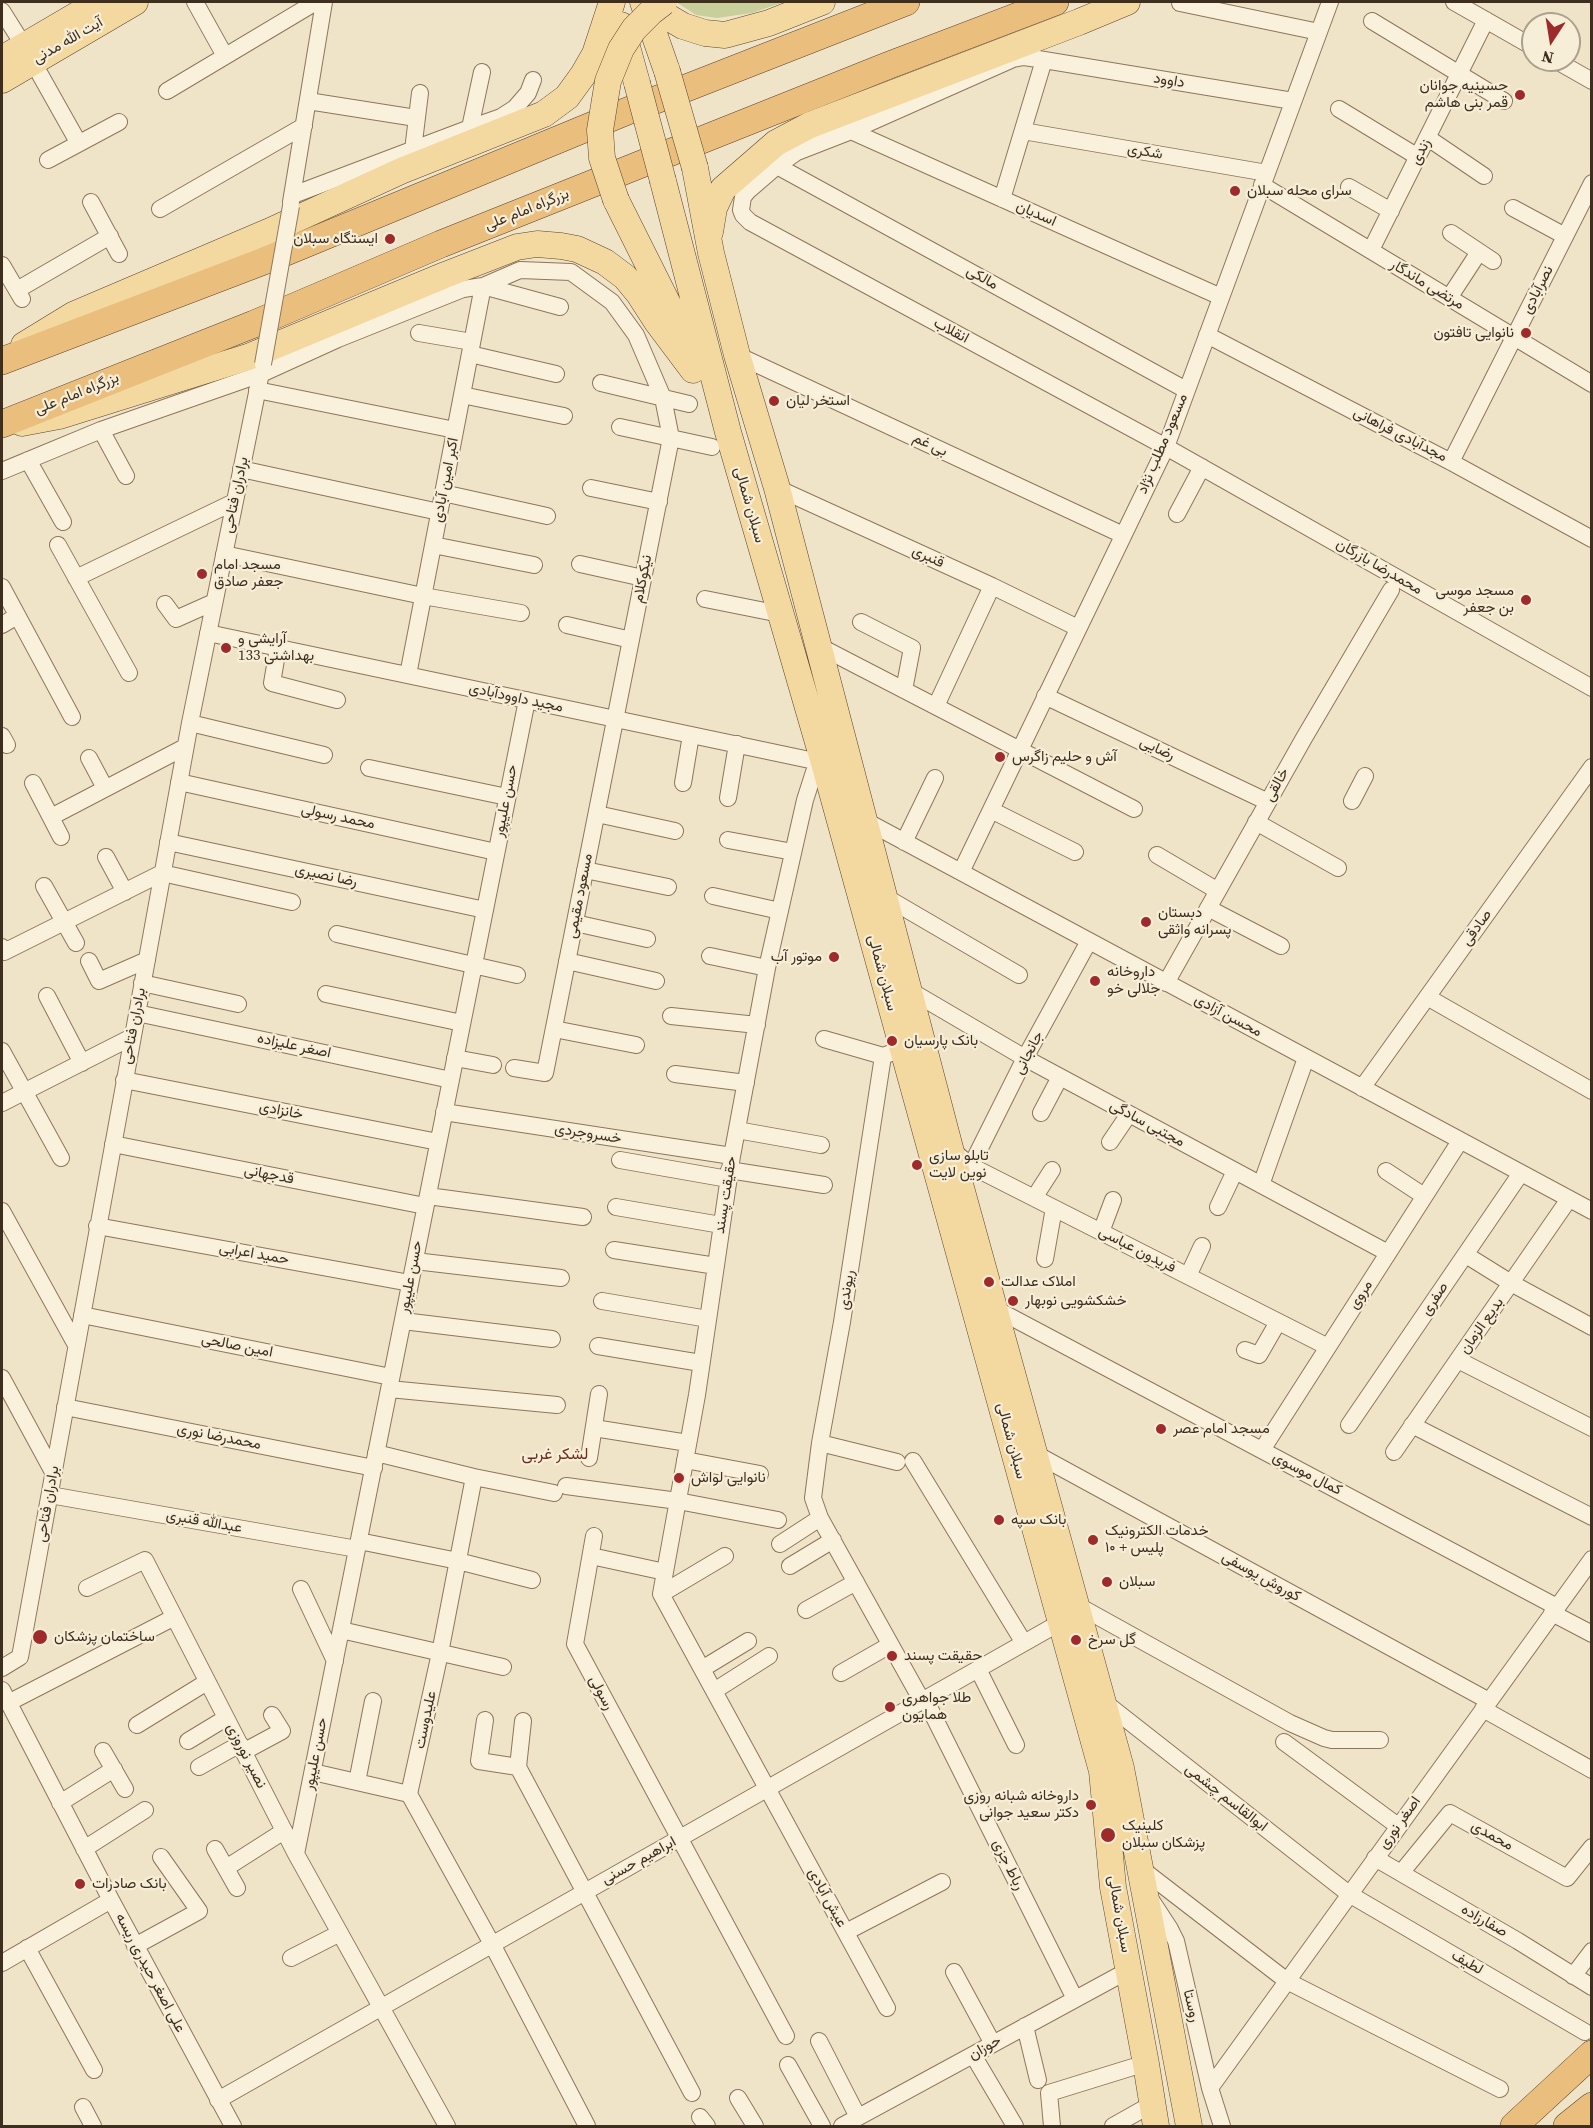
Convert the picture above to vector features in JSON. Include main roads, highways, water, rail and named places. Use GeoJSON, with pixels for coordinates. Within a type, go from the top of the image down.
{"type":"FeatureCollection","features":[{"type":"Feature","properties":{"kind":"highway"},"geometry":{"type":"LineString","coordinates":[[2,360],[264,261],[626,112],[906,2]]}},
{"type":"Feature","properties":{"kind":"highway","name":"بزرگراه امام علی"},"geometry":{"type":"LineString","coordinates":[[2,425],[254,324],[441,244],[887,66],[1055,2]]}},
{"type":"Feature","properties":{"kind":"highway"},"geometry":{"type":"LineString","coordinates":[[1514,2127],[1588,2043]]}},
{"type":"Feature","properties":{"kind":"highway"},"geometry":{"type":"LineString","coordinates":[[1567,2127],[1592,2106]]}},
{"type":"Feature","properties":{"kind":"main road","name":"آیت الله مدنی"},"geometry":{"type":"LineString","coordinates":[[2,59],[28,54],[135,2]]}},
{"type":"Feature","properties":{"kind":"main road","name":"سبلان شمالی"},"geometry":{"type":"LineString","coordinates":[[613,2],[663,181],[720,439],[780,614],[824,763],[852,821],[882,895],[1034,1453],[1073,1616],[1102,1771],[1113,1887],[1154,2115]]}},
{"type":"Feature","properties":{"kind":"main road"},"geometry":{"type":"LineString","coordinates":[[2,360],[73,315],[268,232],[401,171],[544,114],[567,97],[583,75],[595,54],[613,2]]}},
{"type":"Feature","properties":{"kind":"main road","name":"سبلان شمالی"},"geometry":{"type":"LineString","coordinates":[[643,2],[667,71],[694,168],[711,253],[737,355],[777,488],[819,646],[893,1052],[1073,1616],[1103,1701],[1122,1767],[1189,2127]]}},
{"type":"Feature","properties":{"kind":"main road"},"geometry":{"type":"LineString","coordinates":[[652,2],[666,16],[683,26],[705,33],[725,35],[769,23],[822,2]]}},
{"type":"Feature","properties":{"kind":"main road"},"geometry":{"type":"LineString","coordinates":[[664,2],[634,29],[621,49],[608,81],[603,103],[602,158],[616,200],[673,314],[720,439]]}},
{"type":"Feature","properties":{"kind":"main road"},"geometry":{"type":"LineString","coordinates":[[711,253],[709,227],[714,208],[723,189],[776,143],[810,125],[1127,2]]}},
{"type":"Feature","properties":{"kind":"main road","name":"آیت الله مدنی"},"geometry":{"type":"LineString","coordinates":[[2,80],[83,5]]}},
{"type":"Feature","properties":{"kind":"main road"},"geometry":{"type":"LineString","coordinates":[[2,425],[59,416],[248,357],[454,271],[517,247],[537,244],[577,249],[605,262],[625,277],[693,370]]}},
{"type":"Feature","properties":{"kind":"place","name":"حسینیه جوانان قمر بنی هاشم"},"geometry":{"type":"Point","coordinates":[1520,95]}},
{"type":"Feature","properties":{"kind":"place","name":"سرای محله سبلان"},"geometry":{"type":"Point","coordinates":[1235,191]}},
{"type":"Feature","properties":{"kind":"place","name":"ایستگاه سبلان"},"geometry":{"type":"Point","coordinates":[390,239]}},
{"type":"Feature","properties":{"kind":"place","name":"نانوایی تافتون"},"geometry":{"type":"Point","coordinates":[1526,333]}},
{"type":"Feature","properties":{"kind":"place","name":"استخر لیان"},"geometry":{"type":"Point","coordinates":[774,401]}},
{"type":"Feature","properties":{"kind":"place","name":"مسجد امام جعفر صادق"},"geometry":{"type":"Point","coordinates":[202,574]}},
{"type":"Feature","properties":{"kind":"place","name":"مسجد موسی بن جعفر"},"geometry":{"type":"Point","coordinates":[1526,600]}},
{"type":"Feature","properties":{"kind":"place","name":"آرایشی و بهداشتی 133"},"geometry":{"type":"Point","coordinates":[226,648]}},
{"type":"Feature","properties":{"kind":"place","name":"آش و حلیم زاگرس"},"geometry":{"type":"Point","coordinates":[1000,757]}},
{"type":"Feature","properties":{"kind":"place","name":"دبستان پسرانه واثقی"},"geometry":{"type":"Point","coordinates":[1146,922]}},
{"type":"Feature","properties":{"kind":"place","name":"موتور آب"},"geometry":{"type":"Point","coordinates":[834,957]}},
{"type":"Feature","properties":{"kind":"place","name":"داروخانه جلالی خو"},"geometry":{"type":"Point","coordinates":[1095,981]}},
{"type":"Feature","properties":{"kind":"place","name":"بانک پارسیان"},"geometry":{"type":"Point","coordinates":[892,1041]}},
{"type":"Feature","properties":{"kind":"place","name":"تابلو سازی نوین لایت"},"geometry":{"type":"Point","coordinates":[917,1165]}},
{"type":"Feature","properties":{"kind":"place","name":"املاک عدالت"},"geometry":{"type":"Point","coordinates":[989,1282]}},
{"type":"Feature","properties":{"kind":"place","name":"خشکشویی نوبهار"},"geometry":{"type":"Point","coordinates":[1013,1301]}},
{"type":"Feature","properties":{"kind":"place","name":"مسجد امام عصر"},"geometry":{"type":"Point","coordinates":[1161,1429]}},
{"type":"Feature","properties":{"kind":"place","name":"نانوایی لواش"},"geometry":{"type":"Point","coordinates":[679,1478]}},
{"type":"Feature","properties":{"kind":"place","name":"بانک سپه"},"geometry":{"type":"Point","coordinates":[999,1520]}},
{"type":"Feature","properties":{"kind":"place","name":"خدمات الکترونیک پلیس + ۱۰"},"geometry":{"type":"Point","coordinates":[1093,1540]}},
{"type":"Feature","properties":{"kind":"place","name":"سبلان"},"geometry":{"type":"Point","coordinates":[1107,1582]}},
{"type":"Feature","properties":{"kind":"place","name":"ساختمان پزشکان"},"geometry":{"type":"Point","coordinates":[40,1637]}},
{"type":"Feature","properties":{"kind":"place","name":"گل سرخ"},"geometry":{"type":"Point","coordinates":[1076,1640]}},
{"type":"Feature","properties":{"kind":"place","name":"حقیقت پسند"},"geometry":{"type":"Point","coordinates":[892,1656]}},
{"type":"Feature","properties":{"kind":"place","name":"طلا جواهری همایون"},"geometry":{"type":"Point","coordinates":[890,1707]}},
{"type":"Feature","properties":{"kind":"place","name":"داروخانه شبانه روزی دکتر سعید جوانی"},"geometry":{"type":"Point","coordinates":[1091,1805]}},
{"type":"Feature","properties":{"kind":"place","name":"کلینیک پزشکان سبلان"},"geometry":{"type":"Point","coordinates":[1108,1835]}},
{"type":"Feature","properties":{"kind":"place","name":"بانک صادرات"},"geometry":{"type":"Point","coordinates":[80,1884]}},
{"type":"Feature","properties":{"kind":"district","name":"لشکر غربی"},"geometry":{"type":"Point","coordinates":[555,1455]}}]}
